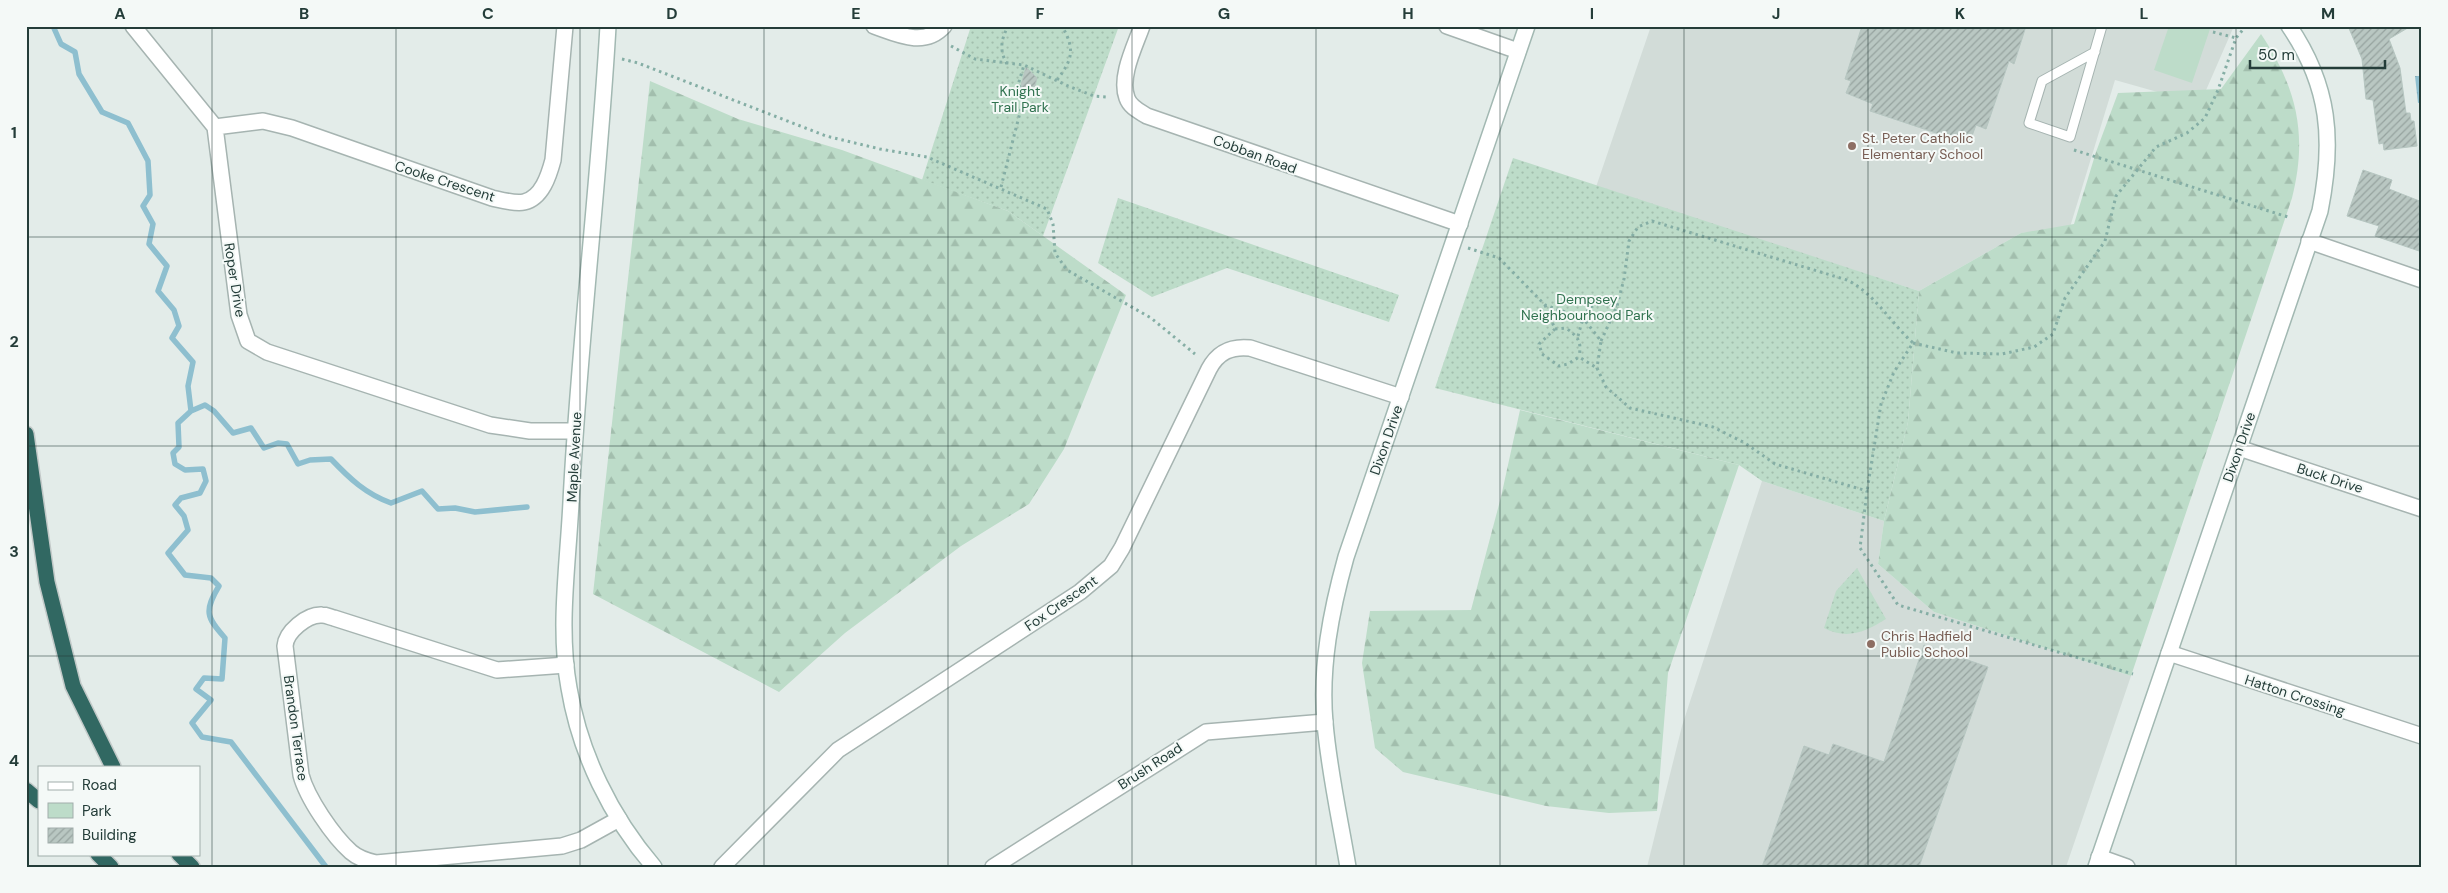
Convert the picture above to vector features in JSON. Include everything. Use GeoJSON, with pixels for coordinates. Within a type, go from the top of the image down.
{"type":"FeatureCollection","features":[{"type":"Feature","properties":{"kind":"highway"},"geometry":{"type":"LineString","coordinates":[[26,434],[47,582],[73,686],[113,766]]}},
{"type":"Feature","properties":{"kind":"highway"},"geometry":{"type":"LineString","coordinates":[[26,790],[38,800]]}},
{"type":"Feature","properties":{"kind":"highway"},"geometry":{"type":"LineString","coordinates":[[100,856],[111,867]]}},
{"type":"Feature","properties":{"kind":"highway"},"geometry":{"type":"LineString","coordinates":[[181,856],[192,867]]}},
{"type":"Feature","properties":{"kind":"street"},"geometry":{"type":"LineString","coordinates":[[133,26],[215,127]]}},
{"type":"Feature","properties":{"kind":"street","name":"Cooke Crescent"},"geometry":{"type":"LineString","coordinates":[[215,127],[263,121],[292,128],[492,198],[524,202],[535,197],[548,179],[553,160],[565,26]]}},
{"type":"Feature","properties":{"kind":"street","name":"Maple Avenue"},"geometry":{"type":"LineString","coordinates":[[608,26],[574,431],[564,645],[574,711],[597,777],[618,819],[654,867]]}},
{"type":"Feature","properties":{"kind":"street"},"geometry":{"type":"LineString","coordinates":[[874,26],[904,37],[919,39],[933,35],[944,26]]}},
{"type":"Feature","properties":{"kind":"street","name":"Cobban Road"},"geometry":{"type":"LineString","coordinates":[[1142,26],[1131,57],[1125,87],[1127,99],[1135,109],[1147,116],[1460,224]]}},
{"type":"Feature","properties":{"kind":"street"},"geometry":{"type":"LineString","coordinates":[[1447,26],[1518,51]]}},
{"type":"Feature","properties":{"kind":"street","name":"Dixon Drive"},"geometry":{"type":"LineString","coordinates":[[1348,867],[1325,722],[1326,651],[1337,592],[1527,26]]}},
{"type":"Feature","properties":{"kind":"street","name":"Dixon Drive"},"geometry":{"type":"LineString","coordinates":[[2098,862],[2320,211],[2327,169],[2326,114],[2311,63],[2290,26]]}},
{"type":"Feature","properties":{"kind":"street","name":"Roper Drive"},"geometry":{"type":"LineString","coordinates":[[215,127],[239,315],[248,341],[267,352],[490,425],[530,431],[574,431]]}},
{"type":"Feature","properties":{"kind":"street"},"geometry":{"type":"LineString","coordinates":[[2309,241],[2422,280]]}},
{"type":"Feature","properties":{"kind":"street","name":"Fox Crescent"},"geometry":{"type":"LineString","coordinates":[[722,867],[838,750],[1080,592],[1111,566],[1135,524],[1209,369],[1220,355],[1229,348],[1250,348],[1401,397]]}},
{"type":"Feature","properties":{"kind":"street","name":"Buck Drive"},"geometry":{"type":"LineString","coordinates":[[2239,448],[2422,509]]}},
{"type":"Feature","properties":{"kind":"street","name":"Brandon Terrace"},"geometry":{"type":"LineString","coordinates":[[566,665],[497,670],[320,614],[307,620],[288,633],[285,646],[304,788],[312,803],[351,852],[364,860],[376,863],[562,846],[581,840],[618,819]]}},
{"type":"Feature","properties":{"kind":"street","name":"Hatton Crossing"},"geometry":{"type":"LineString","coordinates":[[2169,653],[2422,736]]}},
{"type":"Feature","properties":{"kind":"street","name":"Brush Road"},"geometry":{"type":"LineString","coordinates":[[993,867],[1206,732],[1325,722]]}},
{"type":"Feature","properties":{"kind":"street"},"geometry":{"type":"LineString","coordinates":[[2098,862],[2127,867]]}},
{"type":"Feature","properties":{"kind":"lane"},"geometry":{"type":"LineString","coordinates":[[2095,52],[2042,81],[2029,123],[2070,137],[2095,52],[2102,26]]}},
{"type":"Feature","properties":{"kind":"path"},"geometry":{"type":"LineString","coordinates":[[1007,64],[1002,55],[1002,40],[1008,26]]}},
{"type":"Feature","properties":{"kind":"path"},"geometry":{"type":"LineString","coordinates":[[1057,80],[1069,65],[1071,42],[1062,26]]}},
{"type":"Feature","properties":{"kind":"path"},"geometry":{"type":"LineString","coordinates":[[1597,368],[1601,341],[1617,306],[1624,279],[1628,241],[1638,227],[1652,222],[1847,280],[1862,287],[1899,330],[1913,343],[1957,353],[2002,354],[2034,347],[2053,334],[2065,298],[2105,241],[2116,196],[2156,147],[2187,133],[2205,118],[2218,90],[2236,38],[2246,26]]}},
{"type":"Feature","properties":{"kind":"path"},"geometry":{"type":"LineString","coordinates":[[2213,32],[2236,38]]}},
{"type":"Feature","properties":{"kind":"path"},"geometry":{"type":"LineString","coordinates":[[951,46],[975,59],[1024,65],[1094,96],[1107,97]]}},
{"type":"Feature","properties":{"kind":"path"},"geometry":{"type":"LineString","coordinates":[[606,56],[638,63],[826,136],[880,150],[927,157],[1001,187],[1047,209],[1053,224],[1055,253],[1067,270],[1151,318],[1196,354]]}},
{"type":"Feature","properties":{"kind":"path"},"geometry":{"type":"LineString","coordinates":[[1001,187],[1025,93],[1018,85],[1024,65]]}},
{"type":"Feature","properties":{"kind":"path"},"geometry":{"type":"LineString","coordinates":[[2072,150],[2288,217]]}},
{"type":"Feature","properties":{"kind":"path"},"geometry":{"type":"LineString","coordinates":[[1468,248],[1499,258],[1545,304],[1555,329]]}},
{"type":"Feature","properties":{"kind":"path"},"geometry":{"type":"LineString","coordinates":[[1545,304],[1583,318],[1601,341]]}},
{"type":"Feature","properties":{"kind":"path"},"geometry":{"type":"LineString","coordinates":[[1578,336],[1566,328],[1555,329],[1539,344],[1542,354],[1559,366],[1568,364],[1579,357],[1581,345],[1578,336],[1583,318],[1590,307],[1602,304],[1617,306]]}},
{"type":"Feature","properties":{"kind":"path"},"geometry":{"type":"LineString","coordinates":[[1913,343],[1894,372],[1881,404],[1860,548],[1898,605],[2133,674]]}},
{"type":"Feature","properties":{"kind":"path"},"geometry":{"type":"LineString","coordinates":[[1579,357],[1597,368],[1606,387],[1630,408],[1714,427],[1745,443],[1775,464],[1867,491]]}},
{"type":"Feature","properties":{"kind":"shaded area","name":"St. Peter Catholic Elementary School"},"geometry":{"type":"Polygon","coordinates":[[[1651,26],[2234,26],[2200,104],[2115,80],[2070,227],[2021,233],[1919,291],[1596,187],[1651,26]]]}},
{"type":"Feature","properties":{"kind":"shaded area","name":"Chris Hadfield Public School"},"geometry":{"type":"Polygon","coordinates":[[[1762,481],[1884,521],[1878,564],[1934,612],[2131,676],[2066,867],[1647,867],[1682,726],[1762,481]]]}},
{"type":"Feature","properties":{"kind":"green space","name":"Knight Trail Park"},"geometry":{"type":"Polygon","coordinates":[[[971,26],[1119,26],[1043,236],[1008,211],[922,180],[971,26]]]}},
{"type":"Feature","properties":{"kind":"green space"},"geometry":{"type":"Polygon","coordinates":[[[2169,26],[2211,26],[2192,83],[2154,70],[2169,26]]]}},
{"type":"Feature","properties":{"kind":"green space"},"geometry":{"type":"Polygon","coordinates":[[[2261,34],[2273,54],[2291,93],[2299,133],[2297,175],[2292,198],[2131,676],[1934,612],[1878,564],[1884,521],[1908,422],[1919,291],[2021,233],[2074,224],[2096,152],[2118,93],[2221,89],[2261,34]]]}},
{"type":"Feature","properties":{"kind":"green space"},"geometry":{"type":"Polygon","coordinates":[[[650,81],[738,119],[842,150],[1008,211],[1126,295],[1064,449],[1029,504],[961,546],[845,633],[779,692],[593,594],[650,81]]]}},
{"type":"Feature","properties":{"kind":"green space","name":"Dempsey Neighbourhood Park"},"geometry":{"type":"Polygon","coordinates":[[[1513,158],[1919,291],[1908,422],[1884,521],[1762,481],[1739,465],[1435,388],[1513,158]]]}},
{"type":"Feature","properties":{"kind":"green space"},"geometry":{"type":"Polygon","coordinates":[[[1118,198],[1399,295],[1389,322],[1227,268],[1152,297],[1098,263],[1118,198]]]}},
{"type":"Feature","properties":{"kind":"green space"},"geometry":{"type":"Polygon","coordinates":[[[1520,410],[1739,465],[1668,673],[1657,811],[1609,813],[1546,806],[1403,772],[1375,748],[1362,663],[1370,611],[1471,610],[1501,497],[1520,410]]]}},
{"type":"Feature","properties":{"kind":"green space"},"geometry":{"type":"Polygon","coordinates":[[[1857,568],[1886,619],[1871,628],[1856,633],[1832,632],[1824,628],[1836,591],[1857,568]]]}},
{"type":"Feature","properties":{"kind":"water"},"geometry":{"type":"Polygon","coordinates":[[[2415,76],[2422,76],[2422,102],[2418,103],[2415,76]]]}},
{"type":"Feature","properties":{"kind":"building"},"geometry":{"type":"Polygon","coordinates":[[[1862,26],[2026,26],[2014,64],[2009,61],[1986,129],[1976,125],[1969,144],[1870,111],[1873,104],[1846,93],[1851,81],[1845,79],[1862,26]]]}},
{"type":"Feature","properties":{"kind":"building"},"geometry":{"type":"Polygon","coordinates":[[[2348,26],[2411,26],[2389,39],[2400,68],[2406,113],[2410,113],[2411,121],[2414,121],[2417,146],[2384,150],[2383,143],[2379,144],[2373,100],[2366,99],[2362,59],[2348,26]]]}},
{"type":"Feature","properties":{"kind":"building"},"geometry":{"type":"Polygon","coordinates":[[[1026,67],[1037,78],[1035,86],[1020,89],[1026,67]]]}},
{"type":"Feature","properties":{"kind":"building"},"geometry":{"type":"Polygon","coordinates":[[[2363,170],[2392,180],[2389,189],[2422,202],[2422,252],[2375,236],[2379,226],[2347,216],[2363,170]]]}},
{"type":"Feature","properties":{"kind":"building"},"geometry":{"type":"Polygon","coordinates":[[[1924,645],[1988,667],[1919,867],[1762,867],[1804,746],[1829,755],[1833,744],[1884,762],[1924,645]]]}},
{"type":"Feature","properties":{"kind":"waterway"},"geometry":{"type":"LineString","coordinates":[[53,26],[61,44],[75,52],[79,74],[102,112],[128,123],[148,161],[150,195],[143,206],[153,224],[149,244],[167,266],[158,291],[174,310],[179,326],[172,338],[193,362],[188,386],[191,411],[178,423],[179,447],[173,453],[175,464],[185,470],[203,469],[206,481],[200,493],[181,498],[175,505],[184,516],[188,530],[168,553],[185,575],[211,578],[219,586],[211,602],[209,614],[214,625],[225,638],[222,679],[204,678],[196,689],[211,700],[192,723],[202,737],[231,742],[326,867]]}},
{"type":"Feature","properties":{"kind":"waterway"},"geometry":{"type":"LineString","coordinates":[[191,411],[205,405],[214,411],[233,433],[251,428],[264,448],[278,443],[287,444],[298,464],[310,460],[331,459],[359,485],[391,503],[422,491],[438,509],[455,508],[475,512],[527,507]]}},
{"type":"Feature","properties":{"kind":"place","name":"St. Peter Catholic Elementary School"},"geometry":{"type":"Point","coordinates":[1852,146]}},
{"type":"Feature","properties":{"kind":"place","name":"Chris Hadfield Public School"},"geometry":{"type":"Point","coordinates":[1871,644]}}]}
